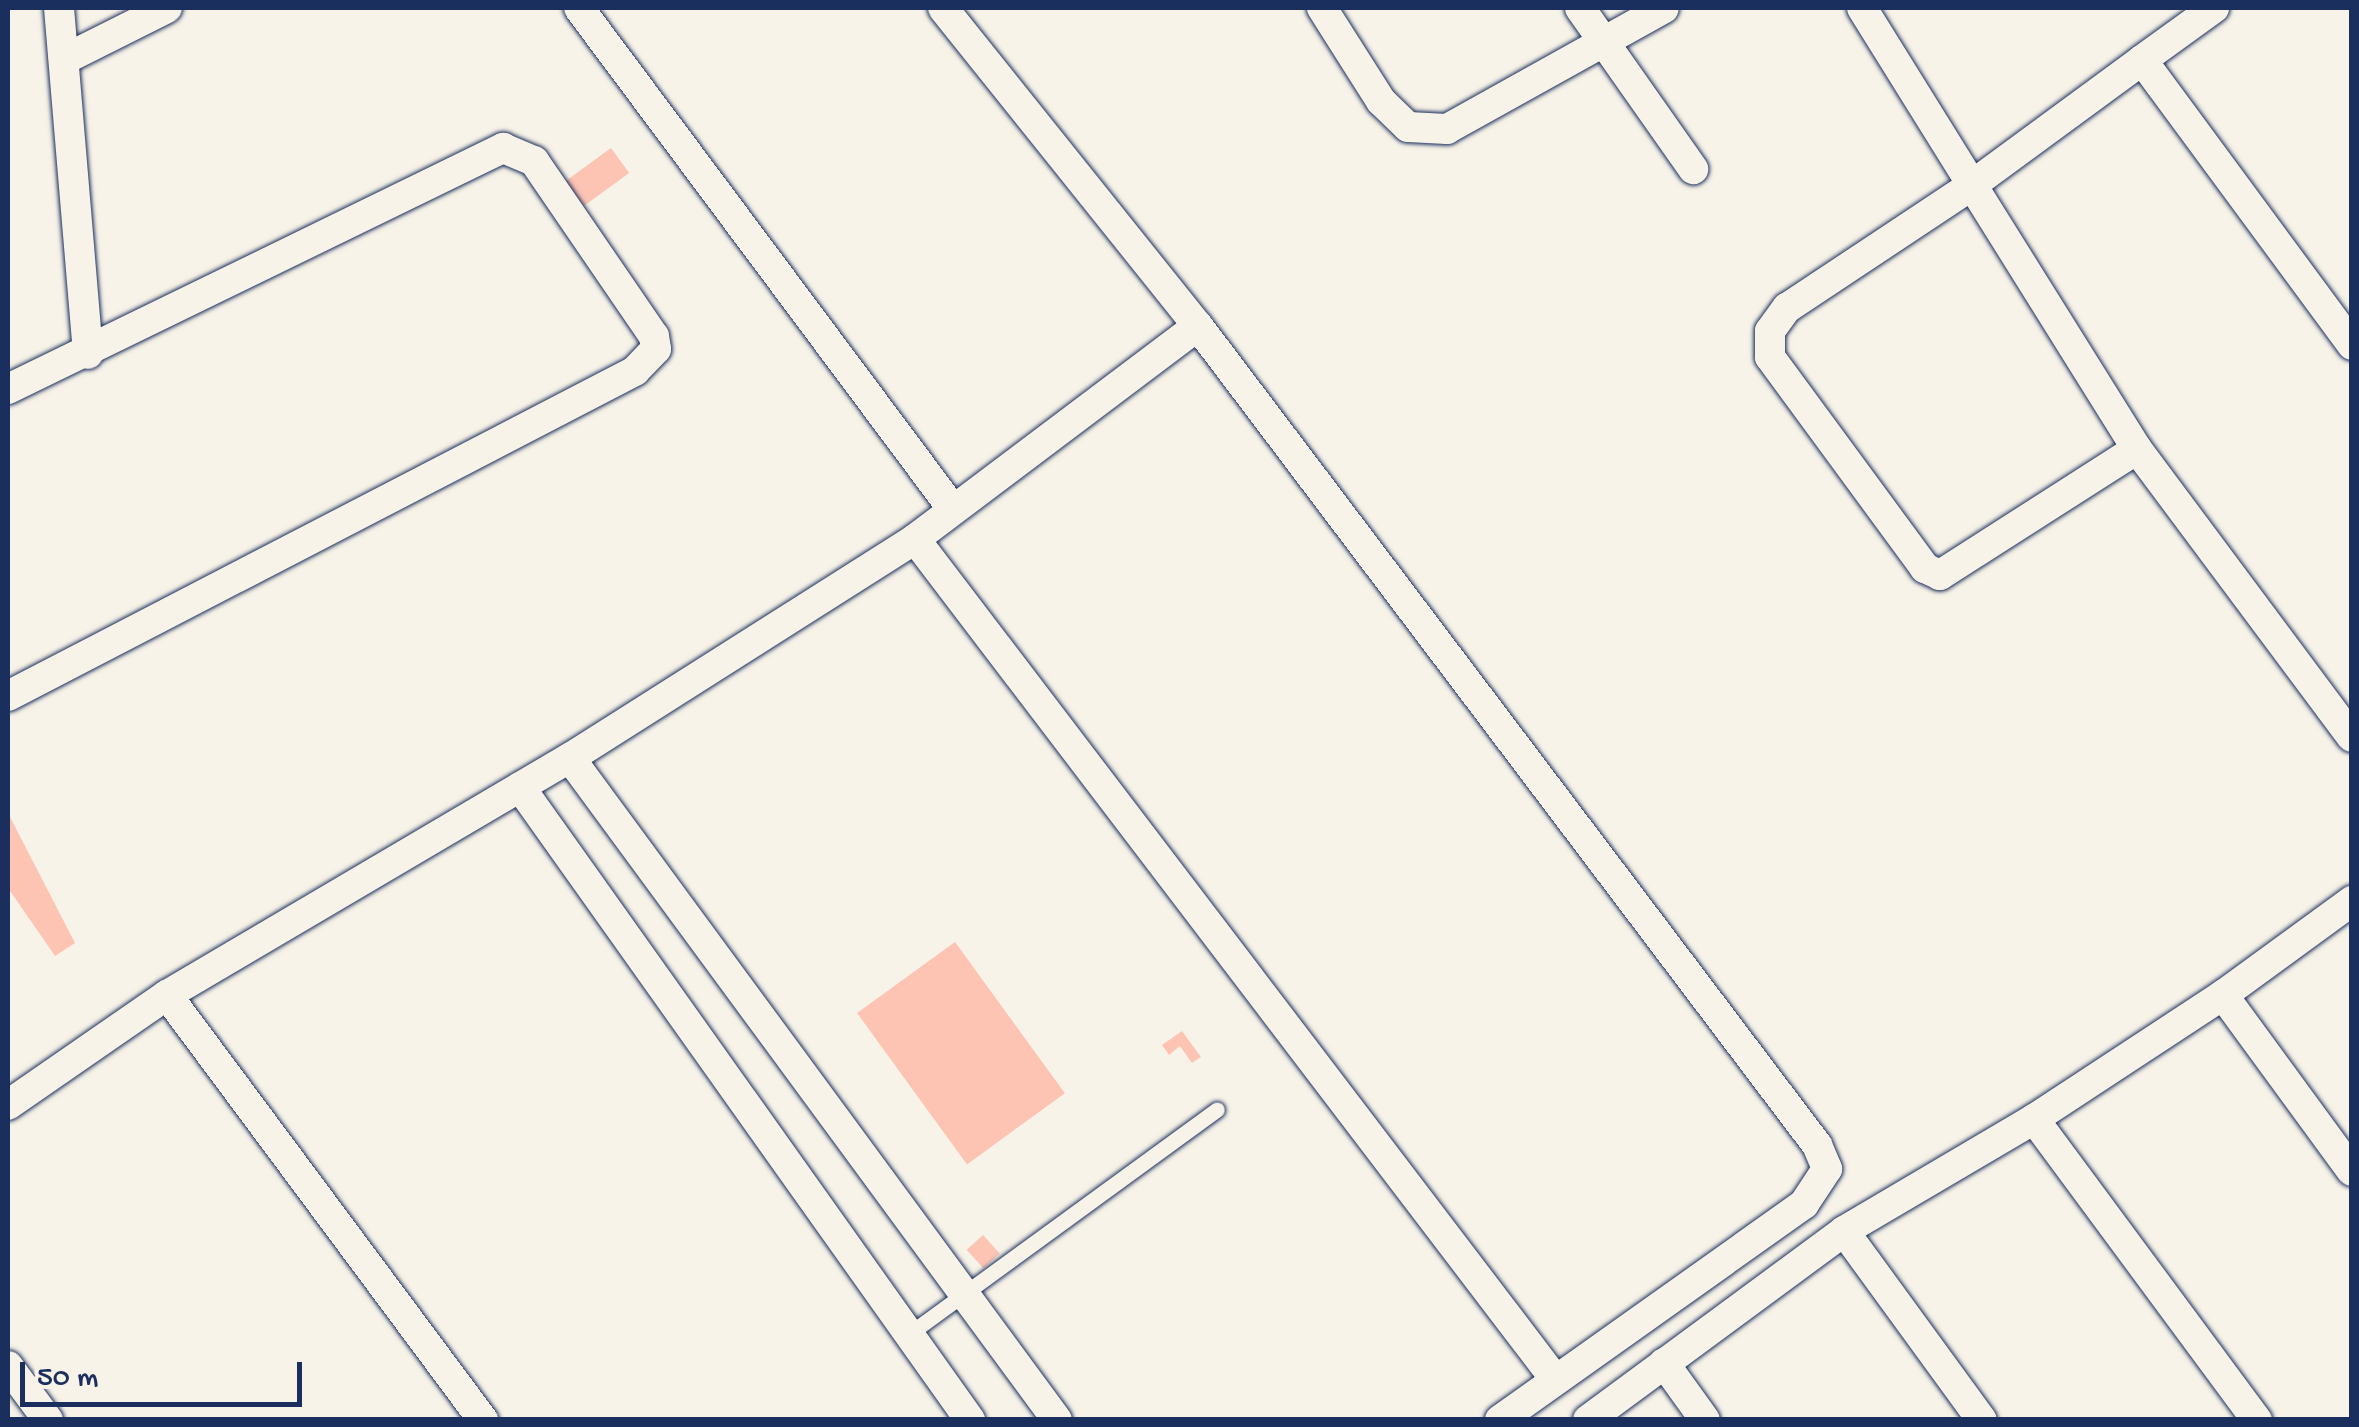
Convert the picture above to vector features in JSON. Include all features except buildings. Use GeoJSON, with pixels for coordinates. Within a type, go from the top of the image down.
{"type":"FeatureCollection","features":[{"type":"Feature","properties":{"kind":"street"},"geometry":{"type":"LineString","coordinates":[[58,8],[88,354]]}},
{"type":"Feature","properties":{"kind":"street"},"geometry":{"type":"LineString","coordinates":[[65,59],[167,8]]}},
{"type":"Feature","properties":{"kind":"street"},"geometry":{"type":"LineString","coordinates":[[579,8],[952,508]]}},
{"type":"Feature","properties":{"kind":"street"},"geometry":{"type":"LineString","coordinates":[[944,8],[1198,326],[1817,1145],[1827,1169],[1804,1204],[1500,1420]]}},
{"type":"Feature","properties":{"kind":"street"},"geometry":{"type":"LineString","coordinates":[[1322,8],[1381,101],[1408,127],[1447,129],[1664,8]]}},
{"type":"Feature","properties":{"kind":"street"},"geometry":{"type":"LineString","coordinates":[[1580,8],[1692,169]]}},
{"type":"Feature","properties":{"kind":"street"},"geometry":{"type":"LineString","coordinates":[[1862,8],[2136,449],[2352,736]]}},
{"type":"Feature","properties":{"kind":"street"},"geometry":{"type":"LineString","coordinates":[[2136,449],[1940,576],[1925,568],[1770,357],[1770,330],[1787,308],[1972,185],[2214,8]]}},
{"type":"Feature","properties":{"kind":"street"},"geometry":{"type":"LineString","coordinates":[[2142,60],[2352,346]]}},
{"type":"Feature","properties":{"kind":"street"},"geometry":{"type":"LineString","coordinates":[[8,390],[503,148],[534,161],[654,336],[656,349],[634,371],[8,696]]}},
{"type":"Feature","properties":{"kind":"street"},"geometry":{"type":"LineString","coordinates":[[8,1105],[167,995],[570,758],[914,539],[1198,326]]}},
{"type":"Feature","properties":{"kind":"street"},"geometry":{"type":"LineString","coordinates":[[914,539],[1555,1379]]}},
{"type":"Feature","properties":{"kind":"street"},"geometry":{"type":"LineString","coordinates":[[570,758],[1057,1420]]}},
{"type":"Feature","properties":{"kind":"street"},"geometry":{"type":"LineString","coordinates":[[520,787],[970,1420]]}},
{"type":"Feature","properties":{"kind":"street"},"geometry":{"type":"LineString","coordinates":[[1588,1420],[1844,1231],[2034,1120],[2224,995],[2352,901]]}},
{"type":"Feature","properties":{"kind":"street"},"geometry":{"type":"LineString","coordinates":[[167,995],[483,1420]]}},
{"type":"Feature","properties":{"kind":"street"},"geometry":{"type":"LineString","coordinates":[[2224,995],[2352,1171]]}},
{"type":"Feature","properties":{"kind":"street"},"geometry":{"type":"LineString","coordinates":[[2034,1120],[2257,1420]]}},
{"type":"Feature","properties":{"kind":"street"},"geometry":{"type":"LineString","coordinates":[[1844,1231],[1982,1420]]}},
{"type":"Feature","properties":{"kind":"street"},"geometry":{"type":"LineString","coordinates":[[1664,1363],[1705,1420]]}},
{"type":"Feature","properties":{"kind":"street"},"geometry":{"type":"LineString","coordinates":[[8,1366],[48,1420]]}},
{"type":"Feature","properties":{"kind":"lane"},"geometry":{"type":"LineString","coordinates":[[909,1334],[1217,1109]]}}]}
